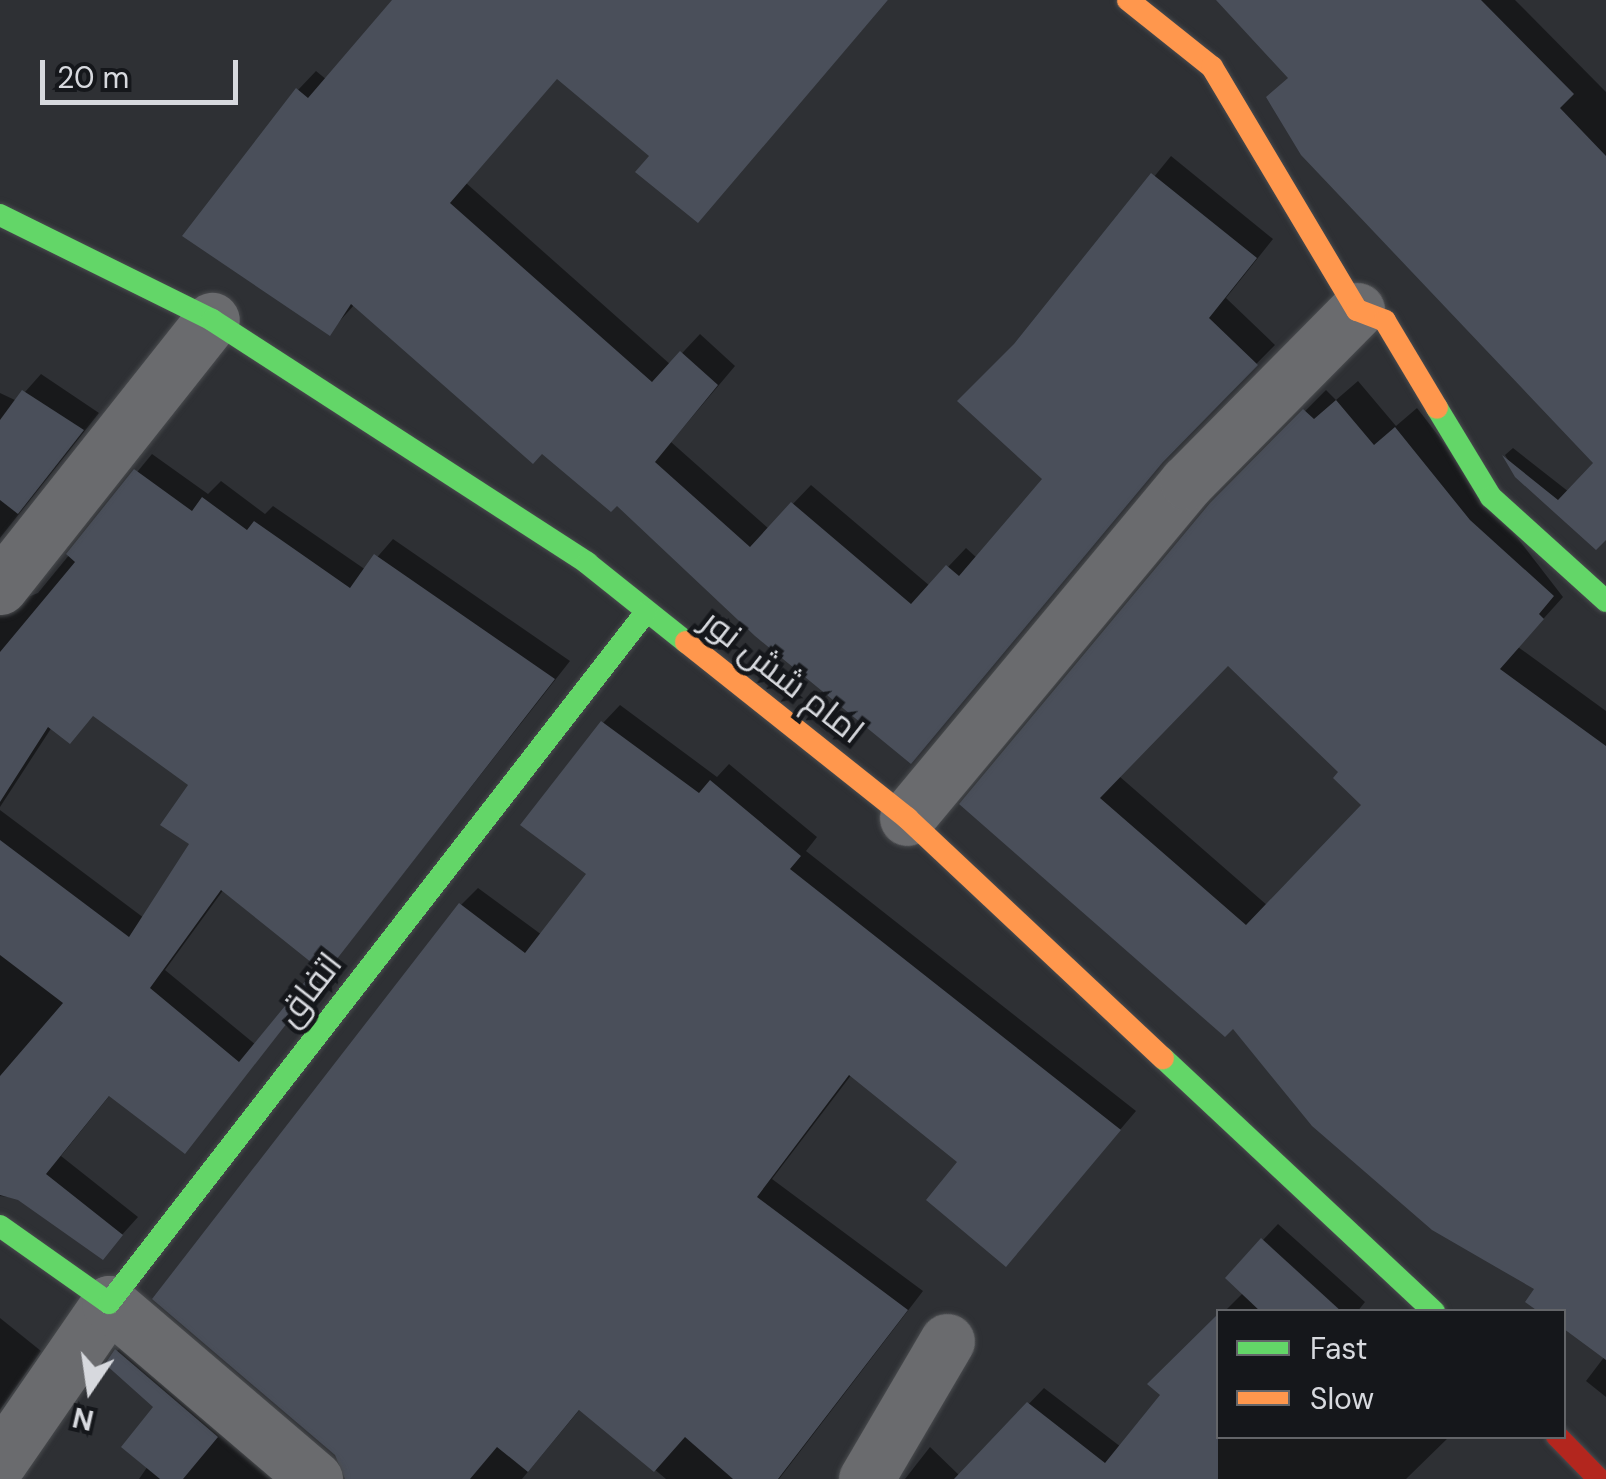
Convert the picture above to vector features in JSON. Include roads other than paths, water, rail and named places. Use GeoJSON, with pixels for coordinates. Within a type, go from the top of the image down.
{"type":"FeatureCollection","features":[{"type":"Feature","properties":{"kind":"street"},"geometry":{"type":"LineString","coordinates":[[1145,5],[1212,67],[1357,310],[1385,322],[1490,498],[1606,602]]}},
{"type":"Feature","properties":{"kind":"street","name":"امام شش نور"},"geometry":{"type":"LineString","coordinates":[[0,215],[212,320],[587,563],[907,818],[1431,1309]]}},
{"type":"Feature","properties":{"kind":"street"},"geometry":{"type":"LineString","coordinates":[[907,818],[1188,482],[1357,310]]}},
{"type":"Feature","properties":{"kind":"street"},"geometry":{"type":"LineString","coordinates":[[0,588],[212,320]]}},
{"type":"Feature","properties":{"kind":"street","name":"اتفاق"},"geometry":{"type":"LineString","coordinates":[[109,1303],[646,612]]}},
{"type":"Feature","properties":{"kind":"street"},"geometry":{"type":"LineString","coordinates":[[0,1226],[109,1303],[315,1479]]}},
{"type":"Feature","properties":{"kind":"street"},"geometry":{"type":"LineString","coordinates":[[0,1461],[109,1303]]}},
{"type":"Feature","properties":{"kind":"street"},"geometry":{"type":"LineString","coordinates":[[866,1479],[947,1341]]}},
{"type":"Feature","properties":{"kind":"street"},"geometry":{"type":"LineString","coordinates":[[1560,1439],[1598,1479]]}}]}
